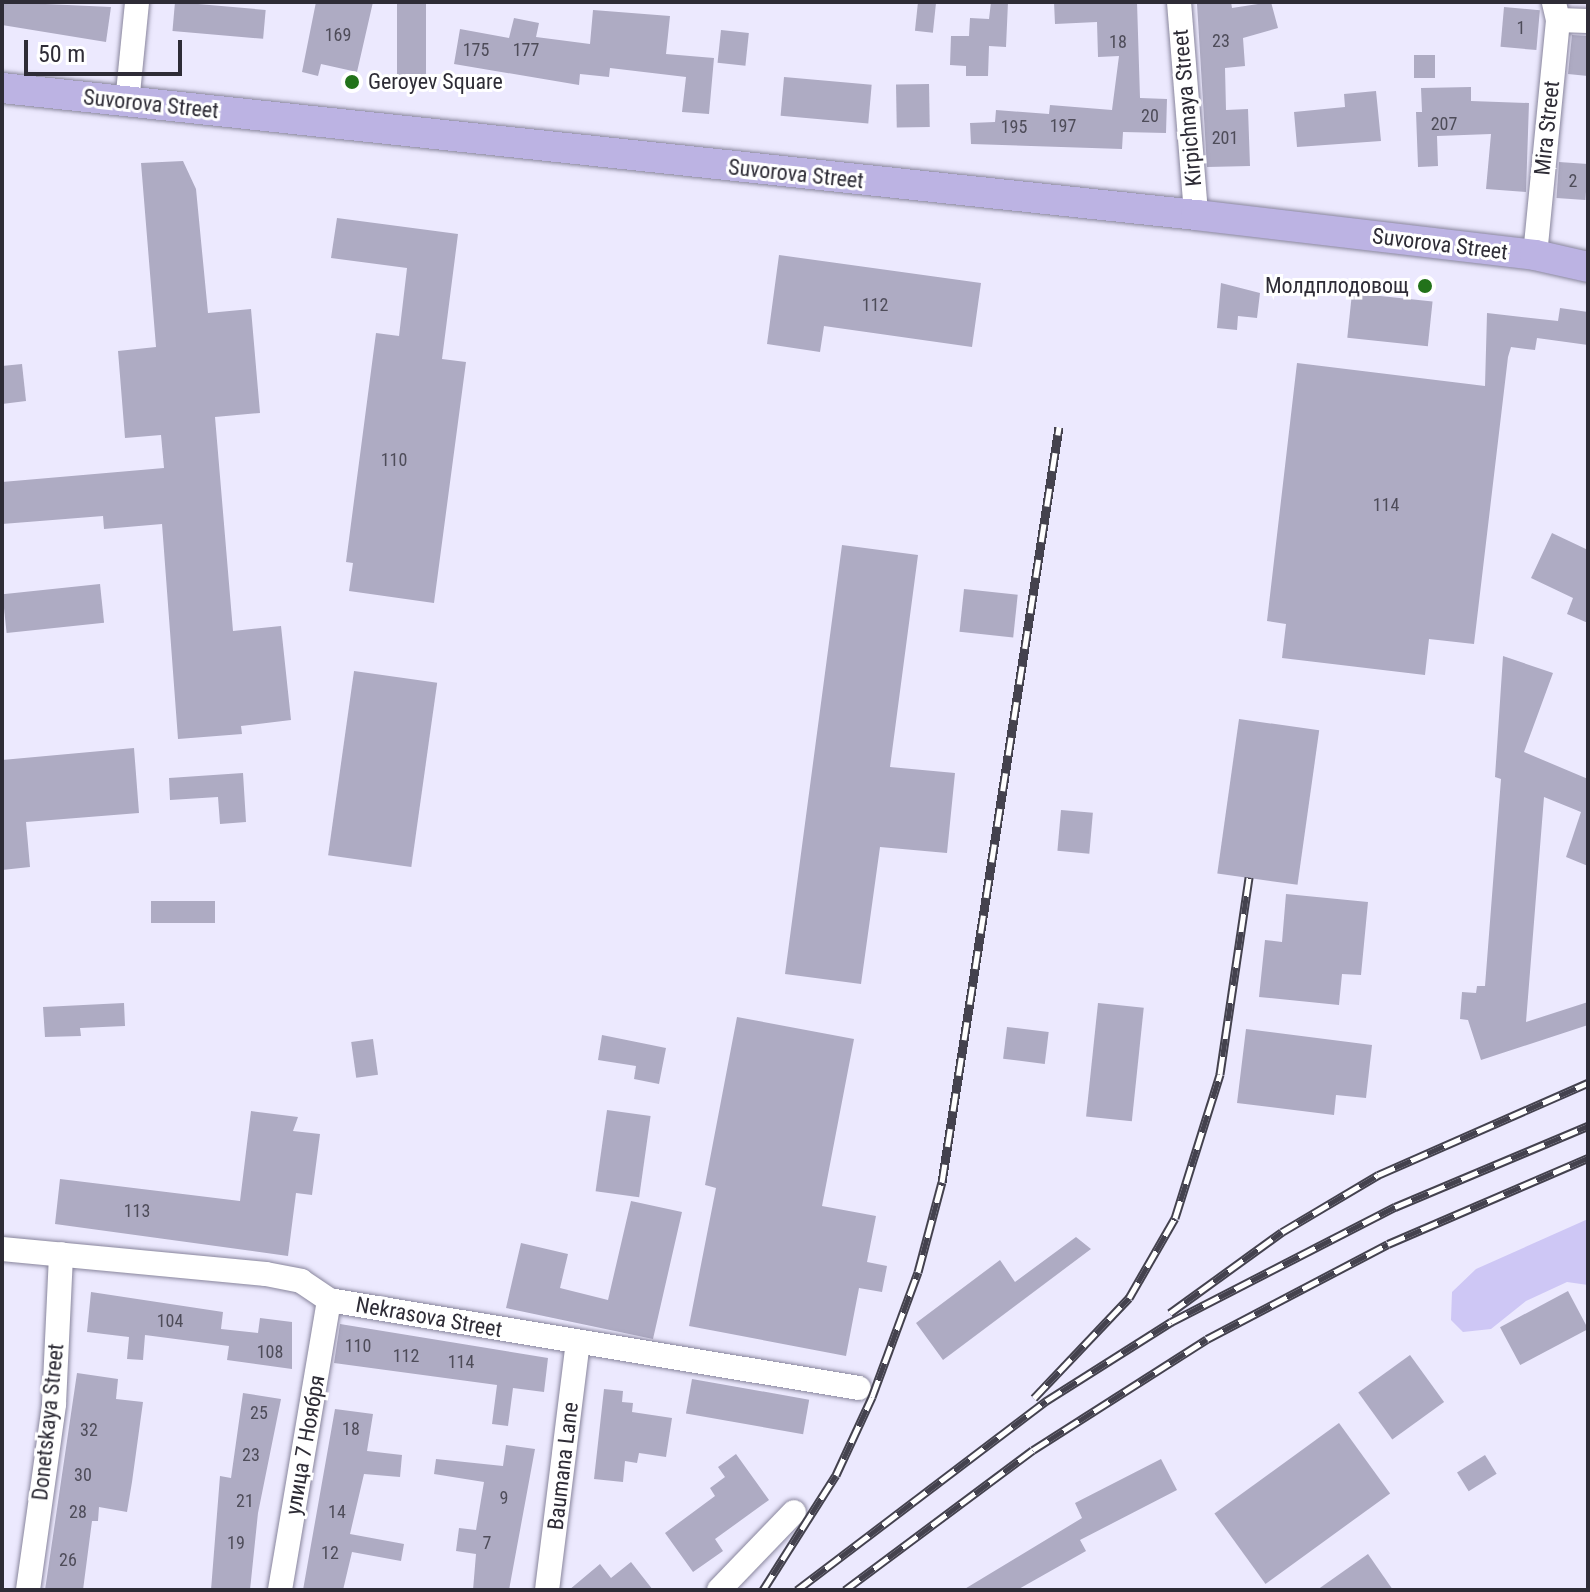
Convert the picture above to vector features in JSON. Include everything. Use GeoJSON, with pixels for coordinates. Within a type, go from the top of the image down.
{"type":"FeatureCollection","features":[{"type":"Feature","properties":{"kind":"main road","name":"Suvorova Street"},"geometry":{"type":"LineString","coordinates":[[2,88],[1196,215],[1535,255],[1588,267]]}},
{"type":"Feature","properties":{"kind":"street"},"geometry":{"type":"LineString","coordinates":[[127,103],[137,2]]}},
{"type":"Feature","properties":{"kind":"street","name":"Kirpichnaya Street"},"geometry":{"type":"LineString","coordinates":[[1179,2],[1196,215]]}},
{"type":"Feature","properties":{"kind":"street"},"geometry":{"type":"LineString","coordinates":[[1556,11],[1588,21]]}},
{"type":"Feature","properties":{"kind":"street","name":"Mira Street"},"geometry":{"type":"LineString","coordinates":[[1535,255],[1556,11]]}},
{"type":"Feature","properties":{"kind":"street","name":"Nekrasova Street"},"geometry":{"type":"LineString","coordinates":[[2,1249],[266,1274],[301,1281],[329,1300],[859,1388]]}},
{"type":"Feature","properties":{"kind":"street","name":"Donetskaya Street"},"geometry":{"type":"LineString","coordinates":[[28,1590],[54,1404],[61,1254]]}},
{"type":"Feature","properties":{"kind":"street","name":"улица 7 Ноября"},"geometry":{"type":"LineString","coordinates":[[280,1590],[329,1300]]}},
{"type":"Feature","properties":{"kind":"street","name":"Baumana Lane"},"geometry":{"type":"LineString","coordinates":[[547,1590],[578,1342]]}},
{"type":"Feature","properties":{"kind":"street"},"geometry":{"type":"LineString","coordinates":[[719,1590],[794,1512]]}},
{"type":"Feature","properties":{"kind":"shaded area"},"geometry":{"type":"Polygon","coordinates":[[[1588,1219],[1588,1285],[1567,1282],[1526,1301],[1491,1329],[1463,1332],[1451,1320],[1452,1292],[1476,1269],[1588,1219]]]}},
{"type":"Feature","properties":{"kind":"building"},"geometry":{"type":"Polygon","coordinates":[[[2,2],[111,7],[106,42],[2,25],[2,2]]]}},
{"type":"Feature","properties":{"kind":"building"},"geometry":{"type":"Polygon","coordinates":[[[175,2],[266,10],[263,39],[172,31],[175,2]]]}},
{"type":"Feature","properties":{"kind":"building"},"geometry":{"type":"Polygon","coordinates":[[[316,2],[373,2],[357,72],[321,64],[318,76],[302,72],[316,2]]]}},
{"type":"Feature","properties":{"kind":"building"},"geometry":{"type":"Polygon","coordinates":[[[397,2],[426,2],[426,85],[397,85],[397,2]]]}},
{"type":"Feature","properties":{"kind":"building"},"geometry":{"type":"Polygon","coordinates":[[[918,2],[936,4],[933,33],[915,31],[918,2]]]}},
{"type":"Feature","properties":{"kind":"building"},"geometry":{"type":"Polygon","coordinates":[[[991,2],[1008,2],[1006,47],[989,46],[988,76],[966,76],[966,66],[950,65],[951,36],[969,36],[970,18],[989,19],[991,2]]]}},
{"type":"Feature","properties":{"kind":"building"},"geometry":{"type":"Polygon","coordinates":[[[1054,2],[1137,2],[1140,98],[1167,99],[1166,133],[1123,132],[1122,149],[971,144],[970,123],[995,122],[996,110],[1049,114],[1050,105],[1112,110],[1119,56],[1098,57],[1097,22],[1055,24],[1054,2]]]}},
{"type":"Feature","properties":{"kind":"building"},"geometry":{"type":"Polygon","coordinates":[[[1231,2],[1232,8],[1271,2],[1278,28],[1243,38],[1245,66],[1225,68],[1226,110],[1248,109],[1250,166],[1207,167],[1197,4],[1231,2]]]}},
{"type":"Feature","properties":{"kind":"building"},"geometry":{"type":"Polygon","coordinates":[[[1504,7],[1540,10],[1536,50],[1501,47],[1504,7]]]}},
{"type":"Feature","properties":{"kind":"building"},"geometry":{"type":"Polygon","coordinates":[[[593,10],[670,16],[666,54],[714,58],[709,114],[682,112],[686,77],[610,68],[609,77],[580,74],[579,85],[454,64],[460,29],[509,38],[514,18],[539,23],[536,37],[590,44],[593,10]]]}},
{"type":"Feature","properties":{"kind":"building"},"geometry":{"type":"Polygon","coordinates":[[[721,30],[749,33],[745,66],[718,63],[721,30]]]}},
{"type":"Feature","properties":{"kind":"building"},"geometry":{"type":"Polygon","coordinates":[[[1572,35],[1588,36],[1588,76],[1568,74],[1572,35]]]}},
{"type":"Feature","properties":{"kind":"building"},"geometry":{"type":"Polygon","coordinates":[[[1414,55],[1435,55],[1435,78],[1414,78],[1414,55]]]}},
{"type":"Feature","properties":{"kind":"building"},"geometry":{"type":"Polygon","coordinates":[[[784,77],[872,85],[868,124],[781,116],[784,77]]]}},
{"type":"Feature","properties":{"kind":"building"},"geometry":{"type":"Polygon","coordinates":[[[929,84],[930,127],[897,128],[896,85],[929,84]]]}},
{"type":"Feature","properties":{"kind":"building"},"geometry":{"type":"Polygon","coordinates":[[[1471,87],[1471,101],[1529,103],[1526,192],[1486,189],[1491,134],[1437,136],[1438,166],[1418,167],[1416,112],[1422,112],[1421,88],[1471,87]]]}},
{"type":"Feature","properties":{"kind":"building"},"geometry":{"type":"Polygon","coordinates":[[[1376,91],[1381,141],[1297,147],[1294,112],[1345,107],[1344,94],[1376,91]]]}},
{"type":"Feature","properties":{"kind":"building"},"geometry":{"type":"Polygon","coordinates":[[[183,161],[196,189],[208,313],[251,309],[260,413],[215,417],[233,631],[281,626],[291,720],[241,726],[242,734],[178,739],[162,524],[104,529],[103,516],[2,524],[2,482],[164,468],[161,435],[125,438],[118,351],[156,347],[141,163],[183,161]]]}},
{"type":"Feature","properties":{"kind":"building"},"geometry":{"type":"Polygon","coordinates":[[[1559,162],[1588,164],[1585,200],[1556,198],[1559,162]]]}},
{"type":"Feature","properties":{"kind":"building"},"geometry":{"type":"Polygon","coordinates":[[[337,218],[458,234],[442,359],[466,362],[434,603],[349,591],[353,563],[346,562],[376,333],[399,336],[407,268],[331,258],[337,218]]]}},
{"type":"Feature","properties":{"kind":"building"},"geometry":{"type":"Polygon","coordinates":[[[779,255],[981,283],[972,347],[824,326],[820,352],[767,344],[779,255]]]}},
{"type":"Feature","properties":{"kind":"building"},"geometry":{"type":"Polygon","coordinates":[[[1221,283],[1260,293],[1257,318],[1238,316],[1237,330],[1217,328],[1221,283]]]}},
{"type":"Feature","properties":{"kind":"building"},"geometry":{"type":"Polygon","coordinates":[[[1352,293],[1433,301],[1428,346],[1347,338],[1352,293]]]}},
{"type":"Feature","properties":{"kind":"building"},"geometry":{"type":"Polygon","coordinates":[[[1560,308],[1588,312],[1588,345],[1537,338],[1535,350],[1511,347],[1508,357],[1474,644],[1429,639],[1425,675],[1282,658],[1286,624],[1267,621],[1297,363],[1485,386],[1487,313],[1558,321],[1560,308]]]}},
{"type":"Feature","properties":{"kind":"building"},"geometry":{"type":"Polygon","coordinates":[[[22,364],[26,401],[2,404],[2,366],[22,364]]]}},
{"type":"Feature","properties":{"kind":"building"},"geometry":{"type":"Polygon","coordinates":[[[1552,533],[1588,550],[1588,623],[1567,614],[1573,598],[1531,578],[1552,533]]]}},
{"type":"Feature","properties":{"kind":"building"},"geometry":{"type":"Polygon","coordinates":[[[842,545],[918,555],[890,767],[955,773],[947,853],[880,847],[861,984],[785,974],[842,545]]]}},
{"type":"Feature","properties":{"kind":"building"},"geometry":{"type":"Polygon","coordinates":[[[100,584],[104,623],[7,633],[3,594],[100,584]]]}},
{"type":"Feature","properties":{"kind":"building"},"geometry":{"type":"Polygon","coordinates":[[[964,589],[1018,595],[1013,637],[960,632],[964,589]]]}},
{"type":"Feature","properties":{"kind":"building"},"geometry":{"type":"Polygon","coordinates":[[[1503,656],[1553,673],[1524,752],[1588,779],[1588,866],[1566,857],[1581,812],[1544,797],[1526,1022],[1588,1002],[1588,1025],[1481,1060],[1468,1020],[1460,1019],[1462,992],[1476,993],[1477,986],[1485,986],[1501,779],[1495,777],[1503,656]]]}},
{"type":"Feature","properties":{"kind":"building"},"geometry":{"type":"Polygon","coordinates":[[[354,671],[437,683],[411,867],[328,855],[354,671]]]}},
{"type":"Feature","properties":{"kind":"building"},"geometry":{"type":"Polygon","coordinates":[[[1239,719],[1319,730],[1298,885],[1217,873],[1239,719]]]}},
{"type":"Feature","properties":{"kind":"building"},"geometry":{"type":"Polygon","coordinates":[[[134,748],[139,813],[26,822],[30,867],[2,870],[2,760],[134,748]]]}},
{"type":"Feature","properties":{"kind":"building"},"geometry":{"type":"Polygon","coordinates":[[[243,773],[246,822],[220,824],[218,797],[170,800],[169,778],[243,773]]]}},
{"type":"Feature","properties":{"kind":"building"},"geometry":{"type":"Polygon","coordinates":[[[1061,810],[1093,813],[1089,854],[1057,851],[1061,810]]]}},
{"type":"Feature","properties":{"kind":"building"},"geometry":{"type":"Polygon","coordinates":[[[1286,894],[1368,902],[1361,975],[1342,974],[1339,1005],[1259,997],[1265,940],[1282,942],[1286,894]]]}},
{"type":"Feature","properties":{"kind":"building"},"geometry":{"type":"Polygon","coordinates":[[[151,901],[215,901],[215,923],[151,923],[151,901]]]}},
{"type":"Feature","properties":{"kind":"building"},"geometry":{"type":"Polygon","coordinates":[[[124,1003],[125,1026],[80,1028],[81,1036],[45,1037],[43,1007],[124,1003]]]}},
{"type":"Feature","properties":{"kind":"building"},"geometry":{"type":"Polygon","coordinates":[[[1098,1003],[1144,1008],[1132,1121],[1086,1116],[1098,1003]]]}},
{"type":"Feature","properties":{"kind":"building"},"geometry":{"type":"Polygon","coordinates":[[[737,1017],[854,1039],[822,1206],[876,1216],[867,1262],[887,1266],[882,1292],[859,1288],[846,1356],[689,1326],[716,1188],[705,1185],[737,1017]]]}},
{"type":"Feature","properties":{"kind":"building"},"geometry":{"type":"Polygon","coordinates":[[[1007,1027],[1049,1032],[1045,1064],[1003,1059],[1007,1027]]]}},
{"type":"Feature","properties":{"kind":"building"},"geometry":{"type":"Polygon","coordinates":[[[1246,1029],[1372,1045],[1366,1098],[1336,1095],[1334,1115],[1237,1103],[1246,1029]]]}},
{"type":"Feature","properties":{"kind":"building"},"geometry":{"type":"Polygon","coordinates":[[[602,1035],[666,1048],[659,1084],[634,1079],[636,1066],[598,1060],[602,1035]]]}},
{"type":"Feature","properties":{"kind":"building"},"geometry":{"type":"Polygon","coordinates":[[[373,1039],[378,1075],[356,1078],[351,1042],[373,1039]]]}},
{"type":"Feature","properties":{"kind":"building"},"geometry":{"type":"Polygon","coordinates":[[[607,1110],[651,1116],[639,1197],[596,1191],[607,1110]]]}},
{"type":"Feature","properties":{"kind":"building"},"geometry":{"type":"Polygon","coordinates":[[[251,1111],[298,1117],[293,1131],[320,1134],[312,1195],[296,1193],[288,1256],[55,1224],[60,1179],[240,1201],[251,1111]]]}},
{"type":"Feature","properties":{"kind":"building"},"geometry":{"type":"Polygon","coordinates":[[[631,1201],[682,1212],[653,1339],[506,1308],[521,1243],[568,1254],[560,1288],[608,1300],[631,1201]]]}},
{"type":"Feature","properties":{"kind":"building"},"geometry":{"type":"Polygon","coordinates":[[[1076,1237],[1091,1249],[943,1360],[916,1323],[1000,1260],[1015,1282],[1076,1237]]]}},
{"type":"Feature","properties":{"kind":"building"},"geometry":{"type":"Polygon","coordinates":[[[1568,1291],[1588,1329],[1520,1365],[1500,1327],[1568,1291]]]}},
{"type":"Feature","properties":{"kind":"building"},"geometry":{"type":"Polygon","coordinates":[[[91,1292],[223,1312],[221,1329],[258,1333],[260,1318],[292,1322],[292,1369],[227,1360],[229,1346],[145,1335],[143,1360],[127,1359],[129,1337],[87,1332],[91,1292]]]}},
{"type":"Feature","properties":{"kind":"building"},"geometry":{"type":"Polygon","coordinates":[[[340,1324],[548,1358],[544,1392],[513,1388],[508,1426],[492,1424],[497,1385],[334,1363],[340,1324]]]}},
{"type":"Feature","properties":{"kind":"building"},"geometry":{"type":"Polygon","coordinates":[[[1410,1355],[1444,1402],[1392,1440],[1358,1393],[1410,1355]]]}},
{"type":"Feature","properties":{"kind":"building"},"geometry":{"type":"Polygon","coordinates":[[[77,1373],[118,1379],[116,1399],[143,1402],[132,1482],[127,1512],[99,1507],[98,1521],[92,1521],[83,1590],[45,1590],[77,1373]]]}},
{"type":"Feature","properties":{"kind":"building"},"geometry":{"type":"Polygon","coordinates":[[[692,1379],[809,1400],[803,1434],[686,1413],[692,1379]]]}},
{"type":"Feature","properties":{"kind":"building"},"geometry":{"type":"Polygon","coordinates":[[[604,1389],[623,1391],[622,1402],[633,1403],[632,1412],[672,1418],[666,1457],[639,1453],[637,1463],[625,1461],[623,1482],[594,1479],[604,1389]]]}},
{"type":"Feature","properties":{"kind":"building"},"geometry":{"type":"Polygon","coordinates":[[[243,1393],[281,1399],[258,1513],[250,1590],[211,1590],[220,1476],[231,1478],[243,1393]]]}},
{"type":"Feature","properties":{"kind":"building"},"geometry":{"type":"Polygon","coordinates":[[[335,1409],[373,1414],[367,1451],[402,1455],[400,1477],[364,1474],[350,1534],[404,1544],[401,1561],[352,1552],[343,1590],[303,1590],[335,1409]]]}},
{"type":"Feature","properties":{"kind":"building"},"geometry":{"type":"Polygon","coordinates":[[[1339,1423],[1390,1493],[1266,1584],[1214,1514],[1339,1423]]]}},
{"type":"Feature","properties":{"kind":"building"},"geometry":{"type":"Polygon","coordinates":[[[506,1445],[535,1449],[509,1590],[473,1590],[476,1554],[456,1551],[459,1528],[476,1530],[484,1482],[434,1474],[436,1459],[503,1466],[506,1445]]]}},
{"type":"Feature","properties":{"kind":"building"},"geometry":{"type":"Polygon","coordinates":[[[736,1454],[769,1500],[715,1539],[723,1551],[693,1572],[665,1533],[715,1496],[710,1488],[725,1477],[718,1467],[736,1454]]]}},
{"type":"Feature","properties":{"kind":"building"},"geometry":{"type":"Polygon","coordinates":[[[1485,1455],[1497,1474],[1469,1491],[1457,1472],[1485,1455]]]}},
{"type":"Feature","properties":{"kind":"building"},"geometry":{"type":"Polygon","coordinates":[[[1161,1459],[1177,1490],[1080,1540],[1086,1551],[1017,1590],[963,1590],[1082,1518],[1075,1503],[1161,1459]]]}},
{"type":"Feature","properties":{"kind":"building"},"geometry":{"type":"Polygon","coordinates":[[[1368,1554],[1393,1590],[1317,1590],[1368,1554]]]}},
{"type":"Feature","properties":{"kind":"building"},"geometry":{"type":"Polygon","coordinates":[[[631,1562],[653,1590],[569,1590],[600,1564],[611,1578],[631,1562]]]}},
{"type":"Feature","properties":{"kind":"railway"},"geometry":{"type":"LineString","coordinates":[[763,1590],[836,1475],[872,1397],[918,1272],[942,1182],[1059,427]]}},
{"type":"Feature","properties":{"kind":"railway"},"geometry":{"type":"LineString","coordinates":[[1034,1398],[1129,1298],[1175,1218],[1220,1074],[1249,877]]}},
{"type":"Feature","properties":{"kind":"railway"},"geometry":{"type":"LineString","coordinates":[[1170,1313],[1282,1232],[1378,1175],[1588,1083]]}},
{"type":"Feature","properties":{"kind":"railway"},"geometry":{"type":"LineString","coordinates":[[797,1590],[1046,1401],[1171,1322],[1395,1207],[1588,1126]]}},
{"type":"Feature","properties":{"kind":"railway"},"geometry":{"type":"LineString","coordinates":[[845,1590],[1033,1450],[1207,1339],[1388,1244],[1588,1158]]}},
{"type":"Feature","properties":{"kind":"place","name":"Geroyev Square"},"geometry":{"type":"Point","coordinates":[352,82]}},
{"type":"Feature","properties":{"kind":"place","name":"Молдплодовощ"},"geometry":{"type":"Point","coordinates":[1425,286]}}]}
